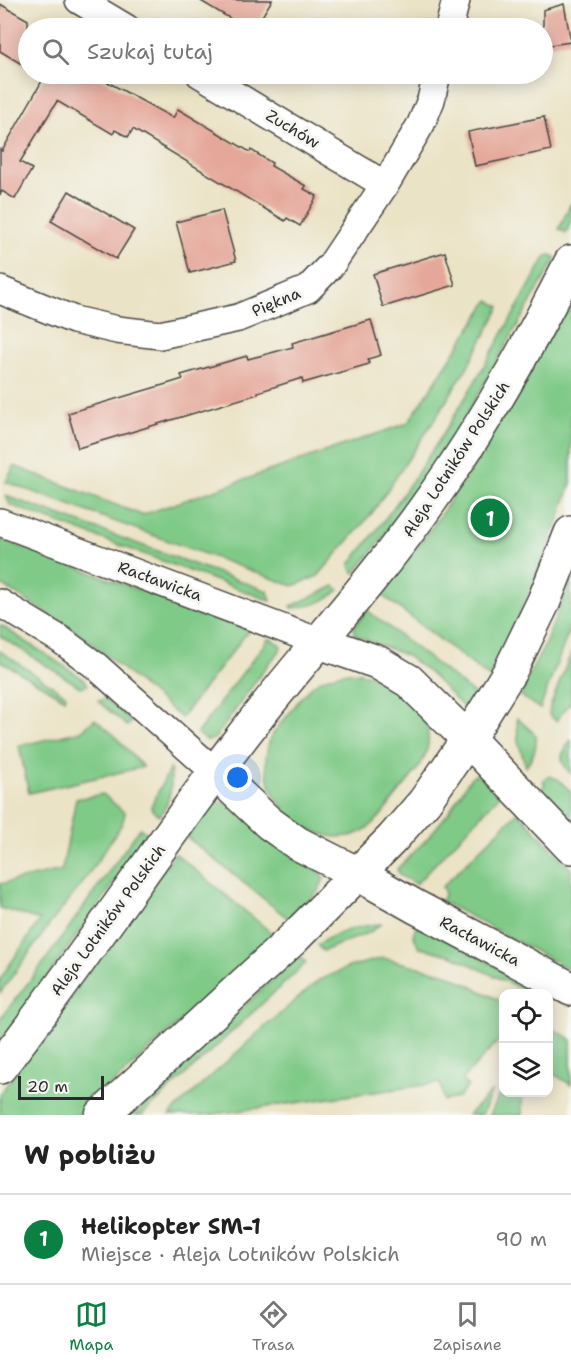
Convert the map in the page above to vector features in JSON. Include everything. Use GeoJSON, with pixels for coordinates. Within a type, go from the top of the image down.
{"type":"FeatureCollection","features":[{"type":"Feature","properties":{"kind":"street"},"geometry":{"type":"LineString","coordinates":[[79,0],[109,18]]}},
{"type":"Feature","properties":{"kind":"street"},"geometry":{"type":"LineString","coordinates":[[452,18],[456,0]]}},
{"type":"Feature","properties":{"kind":"street","name":"Zuchów"},"geometry":{"type":"LineString","coordinates":[[217,84],[385,185]]}},
{"type":"Feature","properties":{"kind":"street","name":"Piękna"},"geometry":{"type":"LineString","coordinates":[[0,290],[74,320],[117,330],[160,335],[238,318],[308,289],[331,265],[385,185],[421,124],[435,84]]}},
{"type":"Feature","properties":{"kind":"street","name":"Aleja Lotników Polskich"},"geometry":{"type":"LineString","coordinates":[[0,1067],[215,772],[379,570],[450,473],[514,369],[571,262]]}},
{"type":"Feature","properties":{"kind":"street","name":"Racławicka"},"geometry":{"type":"LineString","coordinates":[[0,522],[319,642]]}},
{"type":"Feature","properties":{"kind":"street"},"geometry":{"type":"LineString","coordinates":[[102,1115],[293,939],[358,874],[425,801],[468,739],[515,661],[544,602],[571,533]]}},
{"type":"Feature","properties":{"kind":"street"},"geometry":{"type":"LineString","coordinates":[[0,603],[61,640],[96,666],[215,772]]}},
{"type":"Feature","properties":{"kind":"street"},"geometry":{"type":"LineString","coordinates":[[319,642],[377,662],[402,676],[427,696],[571,847]]}},
{"type":"Feature","properties":{"kind":"street","name":"Racławicka"},"geometry":{"type":"LineString","coordinates":[[215,772],[283,834],[312,852],[358,874],[571,989]]}},
{"type":"Feature","properties":{"kind":"green space"},"geometry":{"type":"Polygon","coordinates":[[[571,203],[571,221],[566,233],[559,229],[571,203]]]}},
{"type":"Feature","properties":{"kind":"green space"},"geometry":{"type":"Polygon","coordinates":[[[551,255],[556,258],[461,424],[392,526],[355,573],[350,564],[431,453],[479,375],[546,256],[551,255]]]}},
{"type":"Feature","properties":{"kind":"green space"},"geometry":{"type":"Polygon","coordinates":[[[571,295],[571,483],[524,605],[490,678],[381,594],[435,523],[473,466],[571,295]]]}},
{"type":"Feature","properties":{"kind":"green space"},"geometry":{"type":"Polygon","coordinates":[[[489,300],[500,307],[469,364],[372,513],[318,576],[293,586],[6,482],[14,466],[142,515],[408,423],[489,300]]]}},
{"type":"Feature","properties":{"kind":"green space"},"geometry":{"type":"Polygon","coordinates":[[[6,496],[268,591],[271,601],[10,505],[6,496]]]}},
{"type":"Feature","properties":{"kind":"green space"},"geometry":{"type":"Polygon","coordinates":[[[0,539],[249,630],[181,718],[82,635],[0,584],[0,539]]]}},
{"type":"Feature","properties":{"kind":"green space"},"geometry":{"type":"Polygon","coordinates":[[[571,580],[571,625],[540,709],[521,696],[571,580]]]}},
{"type":"Feature","properties":{"kind":"green space"},"geometry":{"type":"Polygon","coordinates":[[[335,586],[339,590],[323,601],[305,606],[292,608],[291,606],[335,586]]]}},
{"type":"Feature","properties":{"kind":"green space"},"geometry":{"type":"Polygon","coordinates":[[[367,610],[477,696],[467,708],[464,708],[432,675],[407,656],[355,635],[354,627],[367,610]]]}},
{"type":"Feature","properties":{"kind":"green space"},"geometry":{"type":"Polygon","coordinates":[[[0,625],[84,679],[88,685],[80,687],[0,636],[0,625]]]}},
{"type":"Feature","properties":{"kind":"green space"},"geometry":{"type":"Polygon","coordinates":[[[269,638],[279,644],[281,647],[279,652],[215,738],[207,740],[203,738],[197,733],[269,638]]]}},
{"type":"Feature","properties":{"kind":"green space"},"geometry":{"type":"Polygon","coordinates":[[[0,651],[66,695],[65,699],[0,661],[0,651]]]}},
{"type":"Feature","properties":{"kind":"green space"},"geometry":{"type":"Polygon","coordinates":[[[571,653],[571,702],[556,721],[549,715],[550,707],[571,653]]]}},
{"type":"Feature","properties":{"kind":"green space"},"geometry":{"type":"Polygon","coordinates":[[[348,672],[375,677],[409,701],[425,720],[428,744],[427,751],[417,769],[379,818],[363,831],[342,837],[313,831],[290,815],[272,790],[266,771],[266,761],[267,750],[275,730],[307,691],[327,677],[348,672]]]}},
{"type":"Feature","properties":{"kind":"green space"},"geometry":{"type":"Polygon","coordinates":[[[105,699],[132,721],[127,726],[98,701],[105,699]]]}},
{"type":"Feature","properties":{"kind":"green space"},"geometry":{"type":"Polygon","coordinates":[[[517,718],[536,735],[534,752],[526,767],[518,741],[517,718]]]}},
{"type":"Feature","properties":{"kind":"green space"},"geometry":{"type":"Polygon","coordinates":[[[95,719],[114,735],[143,767],[29,793],[19,746],[81,731],[95,719]]]}},
{"type":"Feature","properties":{"kind":"green space"},"geometry":{"type":"Polygon","coordinates":[[[571,740],[571,774],[564,765],[562,757],[571,740]]]}},
{"type":"Feature","properties":{"kind":"green space"},"geometry":{"type":"Polygon","coordinates":[[[170,768],[170,793],[160,816],[152,810],[151,806],[170,768]]]}},
{"type":"Feature","properties":{"kind":"green space"},"geometry":{"type":"Polygon","coordinates":[[[480,776],[499,796],[416,884],[399,875],[397,869],[428,838],[449,812],[471,777],[480,776]]]}},
{"type":"Feature","properties":{"kind":"green space"},"geometry":{"type":"Polygon","coordinates":[[[548,776],[558,779],[571,792],[571,823],[540,791],[545,784],[543,781],[548,776]]]}},
{"type":"Feature","properties":{"kind":"green space"},"geometry":{"type":"Polygon","coordinates":[[[103,794],[125,813],[122,824],[82,884],[0,993],[0,979],[40,920],[0,908],[0,884],[62,870],[76,799],[103,794]]]}},
{"type":"Feature","properties":{"kind":"green space"},"geometry":{"type":"Polygon","coordinates":[[[215,801],[228,803],[321,873],[324,878],[319,890],[290,920],[187,837],[215,801]]]}},
{"type":"Feature","properties":{"kind":"green space"},"geometry":{"type":"Polygon","coordinates":[[[518,812],[571,869],[571,970],[441,901],[445,893],[442,887],[518,812]]]}},
{"type":"Feature","properties":{"kind":"green space"},"geometry":{"type":"Polygon","coordinates":[[[140,828],[149,835],[0,1043],[0,1019],[45,961],[140,828]]]}},
{"type":"Feature","properties":{"kind":"green space"},"geometry":{"type":"Polygon","coordinates":[[[175,853],[274,935],[79,1115],[0,1115],[0,1094],[175,853]]]}},
{"type":"Feature","properties":{"kind":"green space"},"geometry":{"type":"Polygon","coordinates":[[[381,924],[370,932],[323,951],[317,945],[348,930],[381,924]]]}},
{"type":"Feature","properties":{"kind":"green space"},"geometry":{"type":"Polygon","coordinates":[[[416,926],[438,934],[522,981],[527,989],[521,989],[453,956],[419,947],[413,935],[416,926]]]}},
{"type":"Feature","properties":{"kind":"green space"},"geometry":{"type":"Polygon","coordinates":[[[299,955],[306,963],[142,1115],[135,1115],[175,1070],[299,955]]]}},
{"type":"Feature","properties":{"kind":"green space"},"geometry":{"type":"Polygon","coordinates":[[[383,958],[447,974],[499,1000],[499,1040],[462,1080],[468,1086],[459,1097],[444,1101],[440,1083],[207,1115],[169,1115],[319,980],[349,967],[383,958]]]}},
{"type":"Feature","properties":{"kind":"green space"},"geometry":{"type":"Polygon","coordinates":[[[553,1029],[571,1039],[571,1085],[553,1074],[553,1029]]]}},
{"type":"Feature","properties":{"kind":"green space"},"geometry":{"type":"Polygon","coordinates":[[[492,1091],[482,1115],[468,1115],[492,1091]]]}},
{"type":"Feature","properties":{"kind":"green space"},"geometry":{"type":"Polygon","coordinates":[[[499,1095],[499,1097],[522,1097],[522,1115],[490,1115],[499,1095]]]}},
{"type":"Feature","properties":{"kind":"building"},"geometry":{"type":"Polygon","coordinates":[[[199,0],[272,0],[261,18],[229,18],[199,0]]]}},
{"type":"Feature","properties":{"kind":"building"},"geometry":{"type":"Polygon","coordinates":[[[0,4],[24,18],[18,18],[18,62],[0,51],[0,4]]]}},
{"type":"Feature","properties":{"kind":"building"},"geometry":{"type":"Polygon","coordinates":[[[564,4],[571,42],[553,45],[553,18],[543,18],[543,10],[564,4]]]}},
{"type":"Feature","properties":{"kind":"building"},"geometry":{"type":"Polygon","coordinates":[[[40,84],[111,84],[173,118],[178,109],[272,163],[271,166],[306,186],[304,189],[317,196],[300,226],[287,218],[285,221],[133,129],[128,137],[115,130],[113,134],[57,101],[20,162],[32,169],[15,199],[2,191],[0,195],[0,149],[2,151],[40,84]]]}},
{"type":"Feature","properties":{"kind":"building"},"geometry":{"type":"Polygon","coordinates":[[[544,117],[551,150],[475,166],[468,132],[544,117]]]}},
{"type":"Feature","properties":{"kind":"building"},"geometry":{"type":"Polygon","coordinates":[[[69,191],[134,230],[116,259],[51,221],[69,191]]]}},
{"type":"Feature","properties":{"kind":"building"},"geometry":{"type":"Polygon","coordinates":[[[222,210],[236,261],[190,273],[176,222],[222,210]]]}},
{"type":"Feature","properties":{"kind":"building"},"geometry":{"type":"Polygon","coordinates":[[[445,252],[455,285],[383,307],[373,274],[445,252]]]}},
{"type":"Feature","properties":{"kind":"building"},"geometry":{"type":"Polygon","coordinates":[[[371,320],[381,355],[368,359],[369,364],[303,383],[302,378],[258,392],[258,394],[78,448],[68,413],[183,379],[181,375],[247,356],[248,359],[293,347],[292,343],[371,320]]]}},
{"type":"Feature","properties":{"kind":"place","name":"Helikopter SM-1"},"geometry":{"type":"Point","coordinates":[490,518]}}]}
